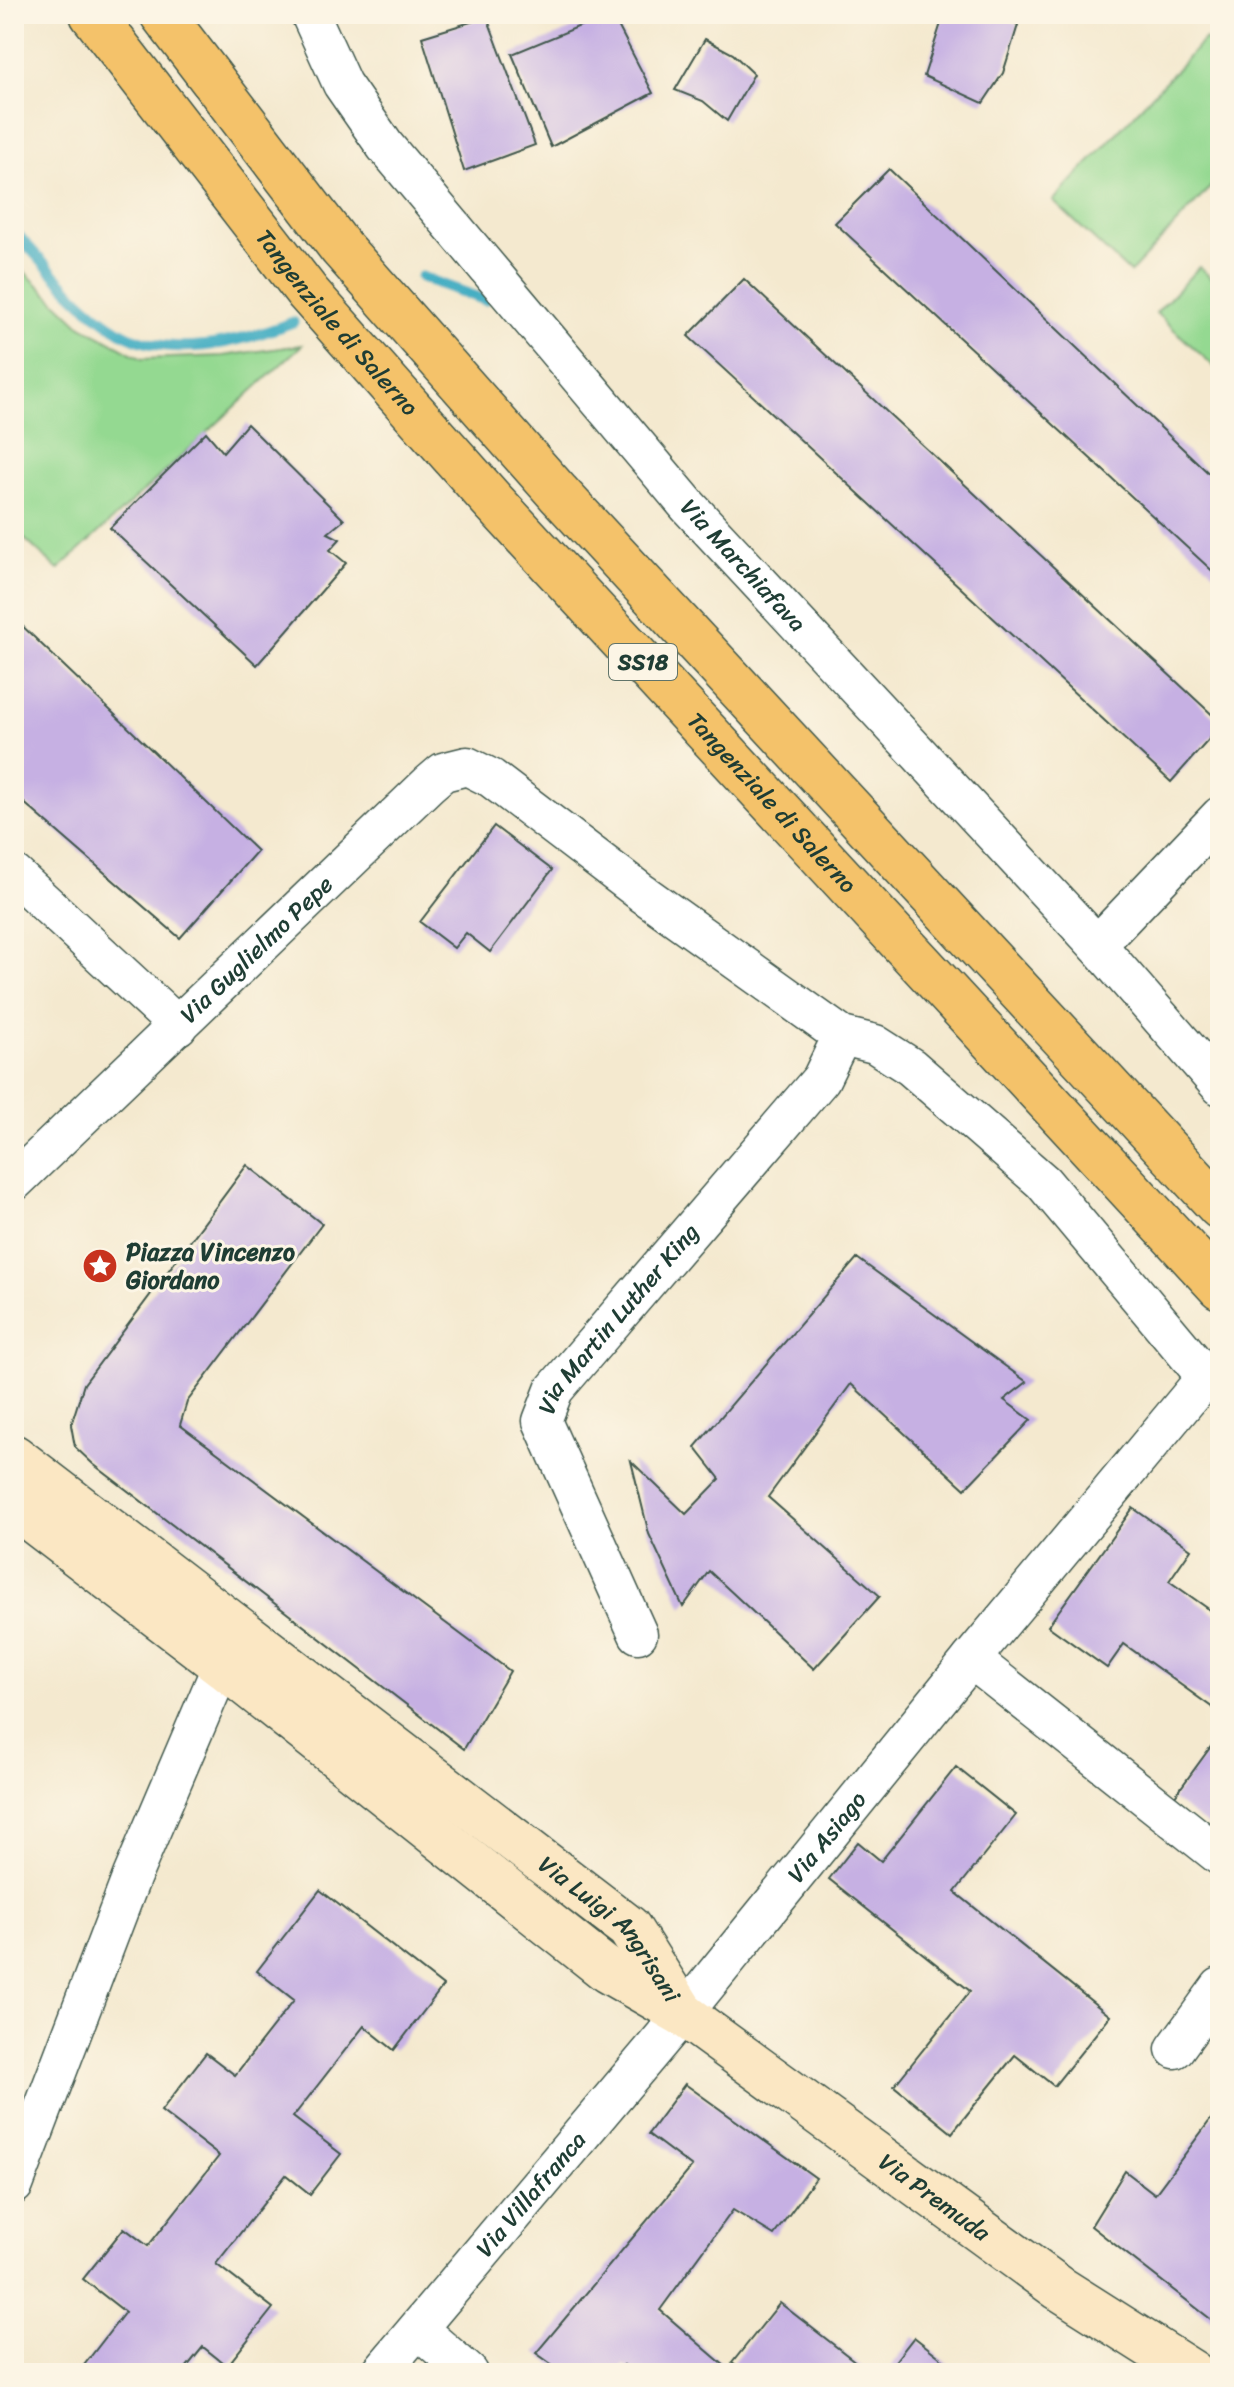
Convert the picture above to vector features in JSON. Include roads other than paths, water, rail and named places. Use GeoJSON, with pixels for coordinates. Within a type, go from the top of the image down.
{"type":"FeatureCollection","features":[{"type":"Feature","properties":{"kind":"highway","name":"Tangenziale di Salerno"},"geometry":{"type":"LineString","coordinates":[[92,14],[308,293],[490,498],[1220,1287]]}},
{"type":"Feature","properties":{"kind":"highway","name":"SS18"},"geometry":{"type":"LineString","coordinates":[[162,14],[361,271],[569,504],[1220,1207]]}},
{"type":"Feature","properties":{"kind":"street","name":"Via Marchiafava"},"geometry":{"type":"LineString","coordinates":[[310,14],[342,84],[385,146],[519,307],[688,506],[1097,945],[1220,1086]]}},
{"type":"Feature","properties":{"kind":"street","name":"Via Guglielmo Pepe"},"geometry":{"type":"LineString","coordinates":[[14,1182],[443,772],[467,766],[514,795],[642,893],[842,1036]]}},
{"type":"Feature","properties":{"kind":"street"},"geometry":{"type":"LineString","coordinates":[[1097,945],[1220,816]]}},
{"type":"Feature","properties":{"kind":"street"},"geometry":{"type":"LineString","coordinates":[[14,874],[178,1026]]}},
{"type":"Feature","properties":{"kind":"street"},"geometry":{"type":"LineString","coordinates":[[842,1036],[875,1044],[911,1067],[1043,1182],[1213,1382]]}},
{"type":"Feature","properties":{"kind":"street","name":"Via Martin Luther King"},"geometry":{"type":"LineString","coordinates":[[638,1634],[542,1421],[554,1390],[821,1079],[842,1036]]}},
{"type":"Feature","properties":{"kind":"street","name":"Via Asiago"},"geometry":{"type":"LineString","coordinates":[[683,2014],[971,1659],[1213,1382]]}},
{"type":"Feature","properties":{"kind":"street","name":"Via Luigi Angrisani"},"geometry":{"type":"LineString","coordinates":[[14,1457],[629,1928],[683,2014]]}},
{"type":"Feature","properties":{"kind":"street","name":"Via Luigi Angrisani"},"geometry":{"type":"LineString","coordinates":[[14,1506],[222,1665],[608,1971],[683,2014]]}},
{"type":"Feature","properties":{"kind":"street"},"geometry":{"type":"LineString","coordinates":[[971,1659],[1220,1856]]}},
{"type":"Feature","properties":{"kind":"street"},"geometry":{"type":"LineString","coordinates":[[14,2185],[132,1876],[222,1665]]}},
{"type":"Feature","properties":{"kind":"street"},"geometry":{"type":"LineString","coordinates":[[1175,2049],[1220,1987]]}},
{"type":"Feature","properties":{"kind":"street","name":"Via Villafranca"},"geometry":{"type":"LineString","coordinates":[[380,2373],[683,2014]]}},
{"type":"Feature","properties":{"kind":"street","name":"Via Premuda"},"geometry":{"type":"LineString","coordinates":[[683,2014],[1059,2288],[1193,2373]]}},
{"type":"Feature","properties":{"kind":"street"},"geometry":{"type":"LineString","coordinates":[[418,2329],[469,2373]]}},
{"type":"Feature","properties":{"kind":"waterway"},"geometry":{"type":"LineString","coordinates":[[14,231],[91,311],[121,332],[141,341],[184,347],[207,345],[230,342],[293,322]]}},
{"type":"Feature","properties":{"kind":"waterway"},"geometry":{"type":"LineString","coordinates":[[421,277],[485,300]]}},
{"type":"Feature","properties":{"kind":"place","name":"Piazza Vincenzo Giordano"},"geometry":{"type":"Point","coordinates":[100,1266]}}]}
